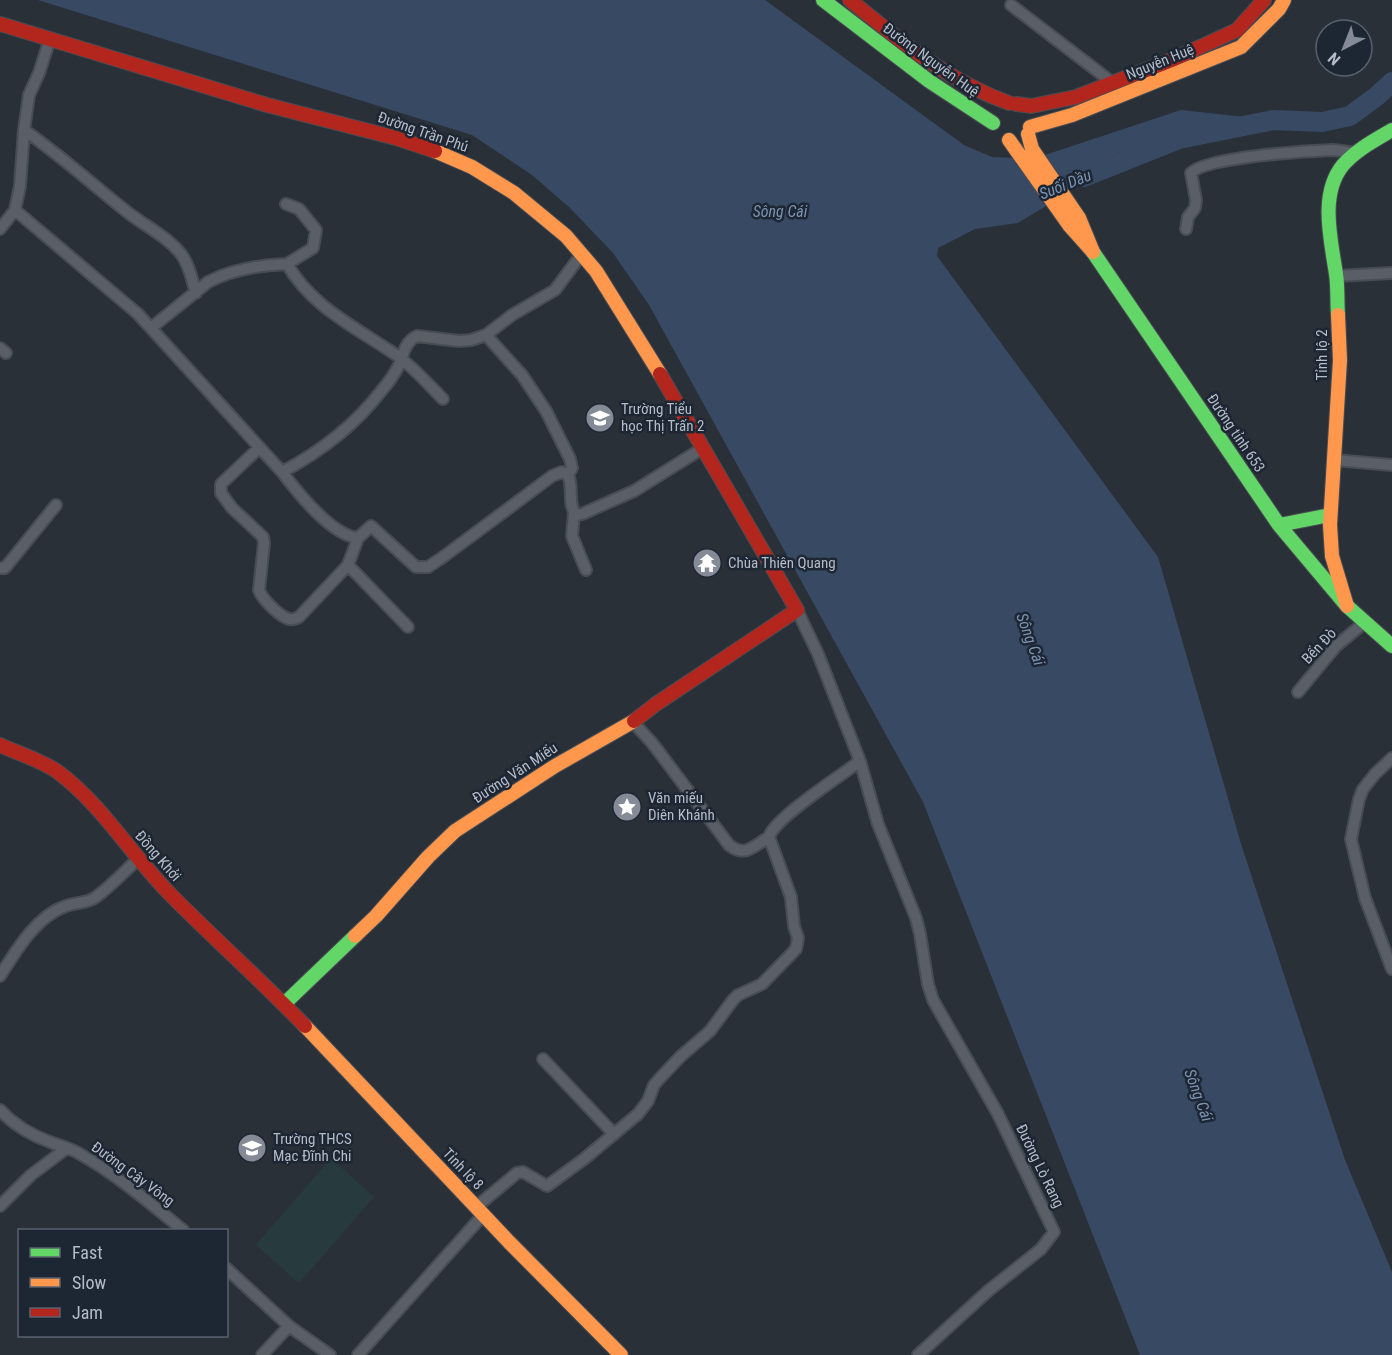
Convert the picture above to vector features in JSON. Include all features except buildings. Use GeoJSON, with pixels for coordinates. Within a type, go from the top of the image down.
{"type":"FeatureCollection","features":[{"type":"Feature","properties":{"kind":"main road","name":"Đường Nguyễn Huệ"},"geometry":{"type":"LineString","coordinates":[[850,0],[962,85],[989,97],[1012,103]]}},
{"type":"Feature","properties":{"kind":"main road","name":"Nguyễn Huệ"},"geometry":{"type":"LineString","coordinates":[[1012,103],[1031,106],[1076,97],[1174,59],[1237,30],[1264,0]]}},
{"type":"Feature","properties":{"kind":"main road","name":"Nguyễn Huệ"},"geometry":{"type":"LineString","coordinates":[[1029,131],[1241,47],[1279,9],[1284,0]]}},
{"type":"Feature","properties":{"kind":"main road","name":"Đường Nguyễn Huệ"},"geometry":{"type":"LineString","coordinates":[[829,2],[929,81],[993,123]]}},
{"type":"Feature","properties":{"kind":"main road","name":"Đường Trần Phú"},"geometry":{"type":"LineString","coordinates":[[0,24],[267,105],[396,138],[437,151],[472,167],[514,193],[566,236],[596,271],[624,312],[668,384],[797,610]]}},
{"type":"Feature","properties":{"kind":"main road"},"geometry":{"type":"LineString","coordinates":[[1174,59],[1180,73]]}},
{"type":"Feature","properties":{"kind":"main road"},"geometry":{"type":"LineString","coordinates":[[1012,103],[1027,114],[1029,131],[1024,140],[1019,142],[1009,140],[993,123],[992,112],[1002,104],[1012,103]]}},
{"type":"Feature","properties":{"kind":"main road","name":"Tỉnh lộ 2"},"geometry":{"type":"LineString","coordinates":[[1347,606],[1332,556],[1330,515],[1340,360],[1336,276],[1331,248],[1330,194],[1333,181],[1342,166],[1355,153],[1392,130]]}},
{"type":"Feature","properties":{"kind":"main road","name":"Đường tỉnh 653"},"geometry":{"type":"LineString","coordinates":[[1029,131],[1030,159]]}},
{"type":"Feature","properties":{"kind":"main road","name":"Đường tỉnh 653"},"geometry":{"type":"LineString","coordinates":[[1009,140],[1030,159],[1279,525],[1364,623]]}},
{"type":"Feature","properties":{"kind":"main road"},"geometry":{"type":"LineString","coordinates":[[1279,525],[1330,515]]}},
{"type":"Feature","properties":{"kind":"main road","name":"Đường Văn Miếu"},"geometry":{"type":"LineString","coordinates":[[284,1004],[376,916],[428,857],[455,831],[555,766],[633,722],[656,704],[797,610]]}},
{"type":"Feature","properties":{"kind":"main road"},"geometry":{"type":"LineString","coordinates":[[1364,623],[1392,646]]}},
{"type":"Feature","properties":{"kind":"main road","name":"Đồng Khởi"},"geometry":{"type":"LineString","coordinates":[[0,745],[38,761],[69,779],[100,811],[168,892],[284,1004]]}},
{"type":"Feature","properties":{"kind":"main road","name":"Tỉnh lộ 8"},"geometry":{"type":"LineString","coordinates":[[284,1004],[480,1211],[621,1355]]}},
{"type":"Feature","properties":{"kind":"street"},"geometry":{"type":"LineString","coordinates":[[1011,5],[1113,83]]}},
{"type":"Feature","properties":{"kind":"street"},"geometry":{"type":"LineString","coordinates":[[0,229],[15,210],[29,95],[50,39]]}},
{"type":"Feature","properties":{"kind":"street"},"geometry":{"type":"LineString","coordinates":[[24,130],[64,159],[131,215],[172,244],[182,255],[196,293]]}},
{"type":"Feature","properties":{"kind":"street"},"geometry":{"type":"LineString","coordinates":[[1186,229],[1188,217],[1195,208],[1196,191],[1191,173],[1195,168],[1219,162],[1278,154],[1334,150],[1355,153]]}},
{"type":"Feature","properties":{"kind":"street"},"geometry":{"type":"LineString","coordinates":[[151,328],[208,282],[257,265],[287,264],[314,248],[316,230],[299,208],[286,204]]}},
{"type":"Feature","properties":{"kind":"street"},"geometry":{"type":"LineString","coordinates":[[15,210],[123,300],[282,472],[301,496],[342,534],[358,538]]}},
{"type":"Feature","properties":{"kind":"street"},"geometry":{"type":"LineString","coordinates":[[282,472],[300,462],[357,420],[382,391],[408,343],[417,336],[471,340],[486,335],[512,315],[555,290],[581,255]]}},
{"type":"Feature","properties":{"kind":"street"},"geometry":{"type":"LineString","coordinates":[[287,264],[303,288],[322,305],[401,359],[443,399]]}},
{"type":"Feature","properties":{"kind":"street"},"geometry":{"type":"LineString","coordinates":[[1336,276],[1392,273]]}},
{"type":"Feature","properties":{"kind":"street"},"geometry":{"type":"LineString","coordinates":[[486,335],[522,375],[546,411],[570,459],[572,468],[568,475]]}},
{"type":"Feature","properties":{"kind":"street"},"geometry":{"type":"LineString","coordinates":[[259,448],[221,484],[220,489],[223,498],[263,537],[259,590],[261,596],[283,616],[290,619],[299,617],[348,566],[358,538],[368,528],[374,528],[416,567],[428,567],[464,543],[552,476],[562,472],[568,475],[571,483],[574,513],[572,536],[586,570]]}},
{"type":"Feature","properties":{"kind":"street"},"geometry":{"type":"LineString","coordinates":[[574,513],[582,514],[633,490],[703,448]]}},
{"type":"Feature","properties":{"kind":"street"},"geometry":{"type":"LineString","coordinates":[[1334,460],[1392,465]]}},
{"type":"Feature","properties":{"kind":"street"},"geometry":{"type":"LineString","coordinates":[[0,568],[9,563],[56,505]]}},
{"type":"Feature","properties":{"kind":"street"},"geometry":{"type":"LineString","coordinates":[[348,566],[408,627]]}},
{"type":"Feature","properties":{"kind":"street"},"geometry":{"type":"LineString","coordinates":[[633,722],[654,744],[722,838],[733,848],[740,852],[747,850],[769,837],[782,819],[860,761],[818,654],[797,610]]}},
{"type":"Feature","properties":{"kind":"street","name":"Bến Đò"},"geometry":{"type":"LineString","coordinates":[[1298,692],[1336,646],[1364,623]]}},
{"type":"Feature","properties":{"kind":"street"},"geometry":{"type":"LineString","coordinates":[[1392,758],[1363,789],[1351,839],[1365,898],[1392,969]]}},
{"type":"Feature","properties":{"kind":"street","name":"Đường Lò Rang"},"geometry":{"type":"LineString","coordinates":[[860,761],[878,824],[916,918],[928,984],[941,1016],[998,1113],[1054,1232],[1041,1249],[988,1291],[918,1355]]}},
{"type":"Feature","properties":{"kind":"street"},"geometry":{"type":"LineString","coordinates":[[358,1355],[480,1211],[521,1172],[547,1186],[552,1184],[638,1114],[648,1101],[654,1085],[710,1030],[738,995],[762,984],[783,964],[798,945],[789,886],[769,837]]}},
{"type":"Feature","properties":{"kind":"street"},"geometry":{"type":"LineString","coordinates":[[0,976],[17,949],[43,920],[67,905],[80,904],[97,896],[138,859]]}},
{"type":"Feature","properties":{"kind":"street"},"geometry":{"type":"LineString","coordinates":[[543,1059],[613,1133]]}},
{"type":"Feature","properties":{"kind":"street","name":"Đường Cây Vông"},"geometry":{"type":"LineString","coordinates":[[0,1110],[15,1124],[34,1136],[67,1148],[101,1166],[182,1229]]}},
{"type":"Feature","properties":{"kind":"street"},"geometry":{"type":"LineString","coordinates":[[0,1206],[31,1175],[67,1148]]}},
{"type":"Feature","properties":{"kind":"street"},"geometry":{"type":"LineString","coordinates":[[228,1270],[290,1326],[330,1355]]}},
{"type":"Feature","properties":{"kind":"street"},"geometry":{"type":"LineString","coordinates":[[262,1355],[290,1326]]}},
{"type":"Feature","properties":{"kind":"green space"},"geometry":{"type":"Polygon","coordinates":[[[331,1158],[374,1197],[299,1283],[256,1245],[331,1158]]]}},
{"type":"Feature","properties":{"kind":"water","name":"Sông Cái"},"geometry":{"type":"Polygon","coordinates":[[[38,0],[765,0],[964,145],[992,157],[1018,158],[1045,155],[1181,110],[1273,120],[1184,134],[1117,153],[1107,169],[1018,223],[975,229],[938,248],[937,256],[1158,557],[1242,847],[1345,1160],[1392,1272],[1392,1355],[1140,1355],[923,802],[649,305],[613,253],[570,208],[532,175],[472,135],[38,0]]]}},
{"type":"Feature","properties":{"kind":"waterway","name":"Suối Dầu"},"geometry":{"type":"LineString","coordinates":[[1084,177],[1179,139],[1273,120],[1322,122],[1350,116],[1392,82]]}},
{"type":"Feature","properties":{"kind":"traffic: fast"},"geometry":{"type":"LineString","coordinates":[[823,0],[929,81],[993,123]]}},
{"type":"Feature","properties":{"kind":"traffic: fast"},"geometry":{"type":"LineString","coordinates":[[1338,315],[1337,279],[1329,218],[1331,189],[1348,160],[1392,130]]}},
{"type":"Feature","properties":{"kind":"traffic: fast"},"geometry":{"type":"LineString","coordinates":[[1093,252],[1279,525],[1347,606],[1392,646]]}},
{"type":"Feature","properties":{"kind":"traffic: fast"},"geometry":{"type":"LineString","coordinates":[[1279,525],[1330,515]]}},
{"type":"Feature","properties":{"kind":"traffic: fast"},"geometry":{"type":"LineString","coordinates":[[284,1004],[355,936]]}},
{"type":"Feature","properties":{"kind":"traffic: slow"},"geometry":{"type":"LineString","coordinates":[[1030,127],[1072,115],[1241,47],[1279,9],[1284,0]]}},
{"type":"Feature","properties":{"kind":"traffic: slow"},"geometry":{"type":"LineString","coordinates":[[1009,140],[1069,225],[1093,252],[1079,218],[1032,149],[1028,134]]}},
{"type":"Feature","properties":{"kind":"traffic: slow"},"geometry":{"type":"LineString","coordinates":[[435,151],[472,167],[514,193],[566,236],[596,271],[660,374]]}},
{"type":"Feature","properties":{"kind":"traffic: slow"},"geometry":{"type":"LineString","coordinates":[[1338,315],[1340,360],[1330,525],[1332,556],[1347,606]]}},
{"type":"Feature","properties":{"kind":"traffic: slow"},"geometry":{"type":"LineString","coordinates":[[355,936],[455,831],[555,766],[634,721]]}},
{"type":"Feature","properties":{"kind":"traffic: slow"},"geometry":{"type":"LineString","coordinates":[[305,1026],[509,1242],[621,1355]]}},
{"type":"Feature","properties":{"kind":"traffic: jam"},"geometry":{"type":"LineString","coordinates":[[850,0],[906,45],[945,72],[986,94],[1009,103]]}},
{"type":"Feature","properties":{"kind":"traffic: jam"},"geometry":{"type":"LineString","coordinates":[[1016,104],[1031,106],[1076,97],[1174,59],[1237,30],[1264,0]]}},
{"type":"Feature","properties":{"kind":"traffic: jam"},"geometry":{"type":"LineString","coordinates":[[0,24],[267,105],[396,138],[435,151]]}},
{"type":"Feature","properties":{"kind":"traffic: jam"},"geometry":{"type":"LineString","coordinates":[[634,721],[797,610],[660,374]]}},
{"type":"Feature","properties":{"kind":"traffic: jam"},"geometry":{"type":"LineString","coordinates":[[0,745],[45,764],[74,785],[102,814],[168,892],[305,1026]]}},
{"type":"Feature","properties":{"kind":"place","name":"Trường Tiểu học Thị Trấn 2"},"geometry":{"type":"Point","coordinates":[600,418]}},
{"type":"Feature","properties":{"kind":"place","name":"Chùa Thiên Quang"},"geometry":{"type":"Point","coordinates":[707,563]}},
{"type":"Feature","properties":{"kind":"place","name":"Văn miếu Diên Khánh"},"geometry":{"type":"Point","coordinates":[627,807]}},
{"type":"Feature","properties":{"kind":"place","name":"Trường THCS Mạc Đĩnh Chi"},"geometry":{"type":"Point","coordinates":[252,1148]}}]}
